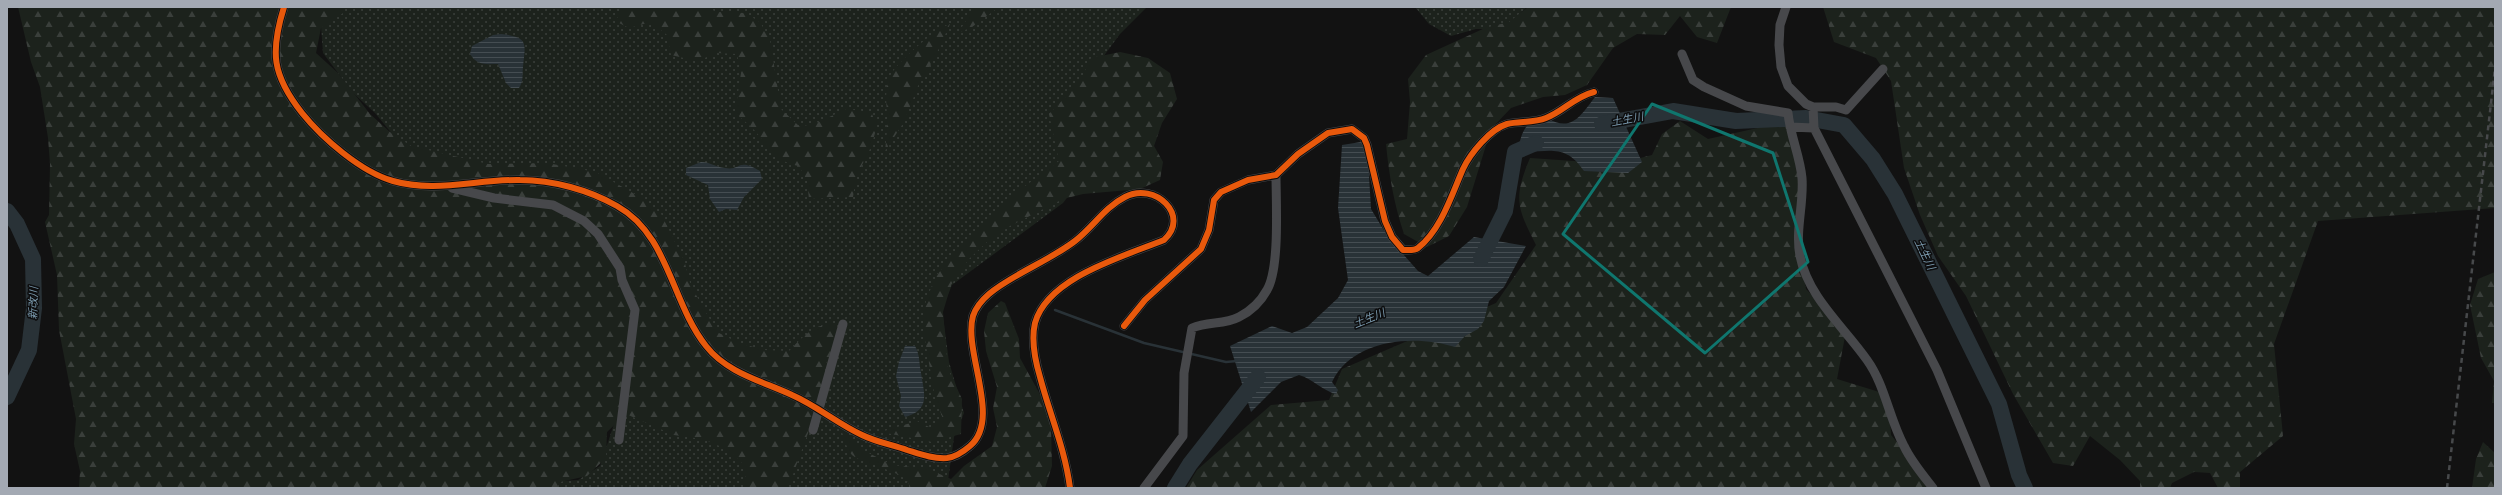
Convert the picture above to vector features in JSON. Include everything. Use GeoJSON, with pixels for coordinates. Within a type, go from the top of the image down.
{"type":"FeatureCollection","features":[{"type":"Feature","properties":{"kind":"street"},"geometry":{"type":"LineString","coordinates":[[284,7],[275,35],[276,69],[290,98],[313,127],[366,170],[392,181],[419,185],[522,180],[572,187],[616,205],[638,220],[655,242],[689,319],[706,346],[726,366],[796,396],[863,436],[926,456],[946,458],[961,454],[978,440],[982,425],[982,405],[972,329],[978,306],[992,292],[1052,257],[1078,239],[1109,207],[1123,198],[1144,191],[1152,193],[1168,206],[1174,216],[1173,230],[1169,236],[1164,240],[1095,268],[1070,282],[1055,294],[1039,312],[1035,323],[1033,338],[1035,355],[1060,439],[1070,488]]}},
{"type":"Feature","properties":{"kind":"street"},"geometry":{"type":"LineString","coordinates":[[1786,7],[1780,25],[1781,67],[1788,86],[1806,104],[1813,107],[1836,107],[1846,110],[1883,69]]}},
{"type":"Feature","properties":{"kind":"street"},"geometry":{"type":"LineString","coordinates":[[1682,54],[1693,80],[1704,87],[1746,106],[1788,113],[1802,177],[1799,239],[1800,257],[1808,278],[1823,304],[1867,360],[1875,374],[1903,445],[1915,465],[1933,488]]}},
{"type":"Feature","properties":{"kind":"street"},"geometry":{"type":"LineString","coordinates":[[1124,326],[1145,300],[1201,249],[1209,230],[1214,200],[1222,192],[1248,180],[1276,175],[1298,154],[1328,133],[1352,129],[1364,138],[1367,145],[1380,209],[1392,237],[1403,250],[1417,249],[1434,229],[1459,182],[1463,169],[1487,136],[1498,127],[1507,124],[1545,118],[1580,96],[1594,92]]}},
{"type":"Feature","properties":{"kind":"street"},"geometry":{"type":"LineString","coordinates":[[1813,107],[1814,126],[1937,370],[1986,488]]}},
{"type":"Feature","properties":{"kind":"street"},"geometry":{"type":"LineString","coordinates":[[1790,127],[1814,126]]}},
{"type":"Feature","properties":{"kind":"street"},"geometry":{"type":"LineString","coordinates":[[1144,488],[1183,436],[1184,373],[1192,328],[1204,323],[1226,322],[1240,317],[1258,303],[1268,289],[1273,269],[1276,175]]}},
{"type":"Feature","properties":{"kind":"street"},"geometry":{"type":"LineString","coordinates":[[443,185],[494,198],[553,205],[584,221],[598,234],[620,268],[622,280],[635,310],[619,440]]}},
{"type":"Feature","properties":{"kind":"street"},"geometry":{"type":"LineString","coordinates":[[813,430],[843,324]]}},
{"type":"Feature","properties":{"kind":"highlighted area"},"geometry":{"type":"Polygon","coordinates":[[[1652,104],[1773,153],[1808,262],[1705,353],[1563,234],[1652,104]]]}},
{"type":"Feature","properties":{"kind":"green space"},"geometry":{"type":"Polygon","coordinates":[[[18,7],[346,7],[343,13],[321,28],[316,53],[338,73],[370,114],[390,132],[411,146],[488,164],[547,163],[596,172],[640,197],[661,214],[684,260],[691,286],[717,332],[739,343],[764,350],[789,351],[804,336],[816,328],[828,325],[835,326],[836,340],[826,364],[819,403],[788,488],[745,488],[745,466],[727,449],[702,439],[674,435],[626,414],[607,432],[606,458],[587,476],[560,482],[557,488],[79,488],[80,471],[74,444],[76,419],[59,330],[57,275],[45,222],[49,215],[50,164],[48,138],[40,87],[31,62],[18,7]]]}},
{"type":"Feature","properties":{"kind":"green space"},"geometry":{"type":"Polygon","coordinates":[[[340,7],[1147,7],[1120,34],[1089,76],[1079,182],[1063,203],[952,285],[942,309],[949,362],[964,413],[954,437],[947,488],[550,488],[562,481],[578,480],[600,466],[617,415],[435,165],[393,135],[375,113],[353,93],[323,53],[321,26],[340,7]]]}},
{"type":"Feature","properties":{"kind":"green space"},"geometry":{"type":"Polygon","coordinates":[[[630,7],[703,7],[718,12],[745,13],[760,22],[770,40],[781,109],[800,127],[819,122],[846,109],[871,112],[877,126],[871,147],[856,177],[853,197],[809,199],[807,181],[799,166],[784,161],[774,154],[754,129],[735,113],[741,73],[737,54],[717,53],[697,61],[671,55],[667,35],[651,22],[629,28],[615,21],[623,10],[630,7]]]}},
{"type":"Feature","properties":{"kind":"green space"},"geometry":{"type":"Polygon","coordinates":[[[975,7],[999,7],[972,27],[958,33],[975,7]]]}},
{"type":"Feature","properties":{"kind":"green space"},"geometry":{"type":"Polygon","coordinates":[[[1415,7],[1527,7],[1503,29],[1476,29],[1451,36],[1429,24],[1415,7]]]}},
{"type":"Feature","properties":{"kind":"green space"},"geometry":{"type":"Polygon","coordinates":[[[1528,7],[1731,7],[1717,43],[1697,37],[1680,16],[1665,35],[1637,34],[1613,48],[1587,85],[1565,95],[1543,97],[1511,108],[1491,129],[1467,207],[1449,236],[1427,247],[1404,234],[1395,201],[1387,156],[1386,144],[1407,139],[1410,102],[1408,79],[1426,55],[1485,28],[1509,22],[1528,7]]]}},
{"type":"Feature","properties":{"kind":"green space"},"geometry":{"type":"Polygon","coordinates":[[[1823,7],[2495,7],[2495,208],[2318,221],[2274,344],[2283,436],[2240,472],[2240,488],[2218,488],[2210,473],[2194,472],[2172,483],[2170,488],[2140,488],[2140,481],[2120,460],[2090,436],[2073,466],[2053,463],[2013,394],[1966,296],[1938,256],[1920,215],[1904,168],[1891,81],[1876,58],[1834,42],[1823,7]]]}},
{"type":"Feature","properties":{"kind":"green space"},"geometry":{"type":"Polygon","coordinates":[[[950,24],[935,57],[918,86],[904,122],[885,151],[887,129],[886,95],[890,76],[900,63],[926,39],[950,24]]]}},
{"type":"Feature","properties":{"kind":"green space"},"geometry":{"type":"Polygon","coordinates":[[[1120,52],[1148,58],[1170,73],[1177,99],[1162,123],[1154,146],[1163,162],[1160,180],[1140,189],[1083,194],[1063,199],[1010,226],[987,242],[969,259],[951,285],[943,312],[948,369],[962,399],[961,434],[932,442],[881,432],[917,421],[931,428],[943,419],[935,398],[923,328],[926,300],[936,276],[956,251],[1013,195],[1059,161],[1049,114],[1079,83],[1091,58],[1120,52]]]}},
{"type":"Feature","properties":{"kind":"green space"},"geometry":{"type":"Polygon","coordinates":[[[1680,121],[1708,139],[1784,122],[1799,156],[1798,240],[1806,289],[1846,331],[1837,379],[1889,395],[1891,435],[1935,488],[1186,488],[1197,470],[1271,405],[1329,400],[1342,369],[1496,303],[1536,245],[1521,212],[1519,193],[1530,158],[1617,164],[1652,155],[1662,134],[1680,121]]]}},
{"type":"Feature","properties":{"kind":"green space"},"geometry":{"type":"Polygon","coordinates":[[[2495,272],[2495,403],[2492,403],[2494,381],[2481,358],[2470,305],[2478,279],[2495,272]]]}},
{"type":"Feature","properties":{"kind":"green space"},"geometry":{"type":"Polygon","coordinates":[[[1001,301],[1005,303],[1019,339],[1020,358],[1048,409],[1051,427],[1052,466],[1045,488],[910,488],[908,482],[895,473],[858,459],[852,455],[847,447],[842,432],[857,447],[892,465],[928,469],[951,479],[964,466],[992,446],[997,427],[993,408],[997,387],[986,351],[984,331],[988,313],[1001,301]]]}},
{"type":"Feature","properties":{"kind":"green space"},"geometry":{"type":"Polygon","coordinates":[[[2483,442],[2495,453],[2495,488],[2472,488],[2476,459],[2483,442]]]}},
{"type":"Feature","properties":{"kind":"water"},"geometry":{"type":"Polygon","coordinates":[[[501,34],[517,37],[524,43],[522,83],[519,88],[511,88],[506,83],[498,64],[482,64],[476,61],[470,54],[472,46],[493,35],[501,34]]]}},
{"type":"Feature","properties":{"kind":"water"},"geometry":{"type":"Polygon","coordinates":[[[1595,97],[1613,98],[1642,162],[1628,173],[1584,171],[1577,162],[1562,152],[1517,151],[1523,132],[1528,125],[1547,118],[1563,124],[1569,123],[1580,116],[1595,97]]]}},
{"type":"Feature","properties":{"kind":"water"},"geometry":{"type":"Polygon","coordinates":[[[1367,141],[1371,209],[1388,237],[1418,271],[1428,276],[1474,237],[1526,246],[1504,287],[1489,301],[1484,321],[1478,329],[1465,336],[1455,347],[1422,341],[1404,341],[1369,349],[1354,357],[1341,368],[1332,382],[1338,390],[1336,394],[1299,375],[1281,382],[1251,412],[1230,346],[1272,326],[1292,333],[1307,327],[1338,298],[1348,280],[1338,208],[1342,145],[1367,141]]]}},
{"type":"Feature","properties":{"kind":"water"},"geometry":{"type":"Polygon","coordinates":[[[701,162],[730,168],[740,165],[747,165],[760,171],[762,179],[744,197],[737,210],[726,209],[719,212],[710,199],[708,185],[686,175],[686,168],[701,162]]]}},
{"type":"Feature","properties":{"kind":"water"},"geometry":{"type":"Polygon","coordinates":[[[905,346],[915,346],[917,349],[924,400],[919,410],[905,417],[899,406],[901,396],[896,376],[905,346]]]}},
{"type":"Feature","properties":{"kind":"waterway","name":"土生川"},"geometry":{"type":"LineString","coordinates":[[1602,124],[1673,111],[1736,121],[1806,118],[1844,125],[1873,159],[1895,194],[1999,404],[2019,475],[2025,488]]}},
{"type":"Feature","properties":{"kind":"waterway","name":"土生川"},"geometry":{"type":"LineString","coordinates":[[1481,259],[1505,211],[1515,152],[1536,143]]}},
{"type":"Feature","properties":{"kind":"waterway","name":"新改川"},"geometry":{"type":"LineString","coordinates":[[7,211],[17,224],[33,259],[34,308],[29,350],[7,397]]}},
{"type":"Feature","properties":{"kind":"waterway"},"geometry":{"type":"LineString","coordinates":[[1055,310],[1144,343],[1226,362],[1237,361]]}},
{"type":"Feature","properties":{"kind":"waterway","name":"土生川"},"geometry":{"type":"LineString","coordinates":[[1175,488],[1190,464],[1258,377]]}},
{"type":"Feature","properties":{"kind":"railway"},"geometry":{"type":"LineString","coordinates":[[2447,488],[2495,68]]}},
{"type":"Feature","properties":{"kind":"cycle path"},"geometry":{"type":"LineString","coordinates":[[284,7],[277,37],[276,50],[276,63],[279,75],[292,99],[310,123],[331,143],[355,162],[381,177],[409,184],[441,186],[504,180],[532,180],[570,187],[606,200],[617,206],[634,219],[648,234],[659,251],[694,329],[706,346],[724,363],[735,370],[801,399],[853,431],[879,442],[932,457],[947,458],[956,455],[970,446],[979,434],[983,419],[982,402],[971,331],[973,316],[982,301],[998,287],[1054,255],[1075,241],[1118,201],[1136,193],[1158,197],[1166,204],[1174,221],[1171,231],[1164,240],[1109,261],[1071,281],[1055,293],[1043,307],[1035,323],[1034,350],[1044,391],[1065,460],[1070,488]]}},
{"type":"Feature","properties":{"kind":"cycle path"},"geometry":{"type":"LineString","coordinates":[[1124,326],[1145,300],[1201,249],[1209,230],[1214,200],[1221,192],[1248,180],[1276,175],[1298,154],[1328,133],[1352,129],[1364,138],[1385,221],[1392,237],[1403,250],[1413,250],[1418,248],[1433,232],[1445,211],[1466,163],[1487,136],[1507,124],[1537,121],[1546,118],[1581,97],[1594,92]]}}]}
